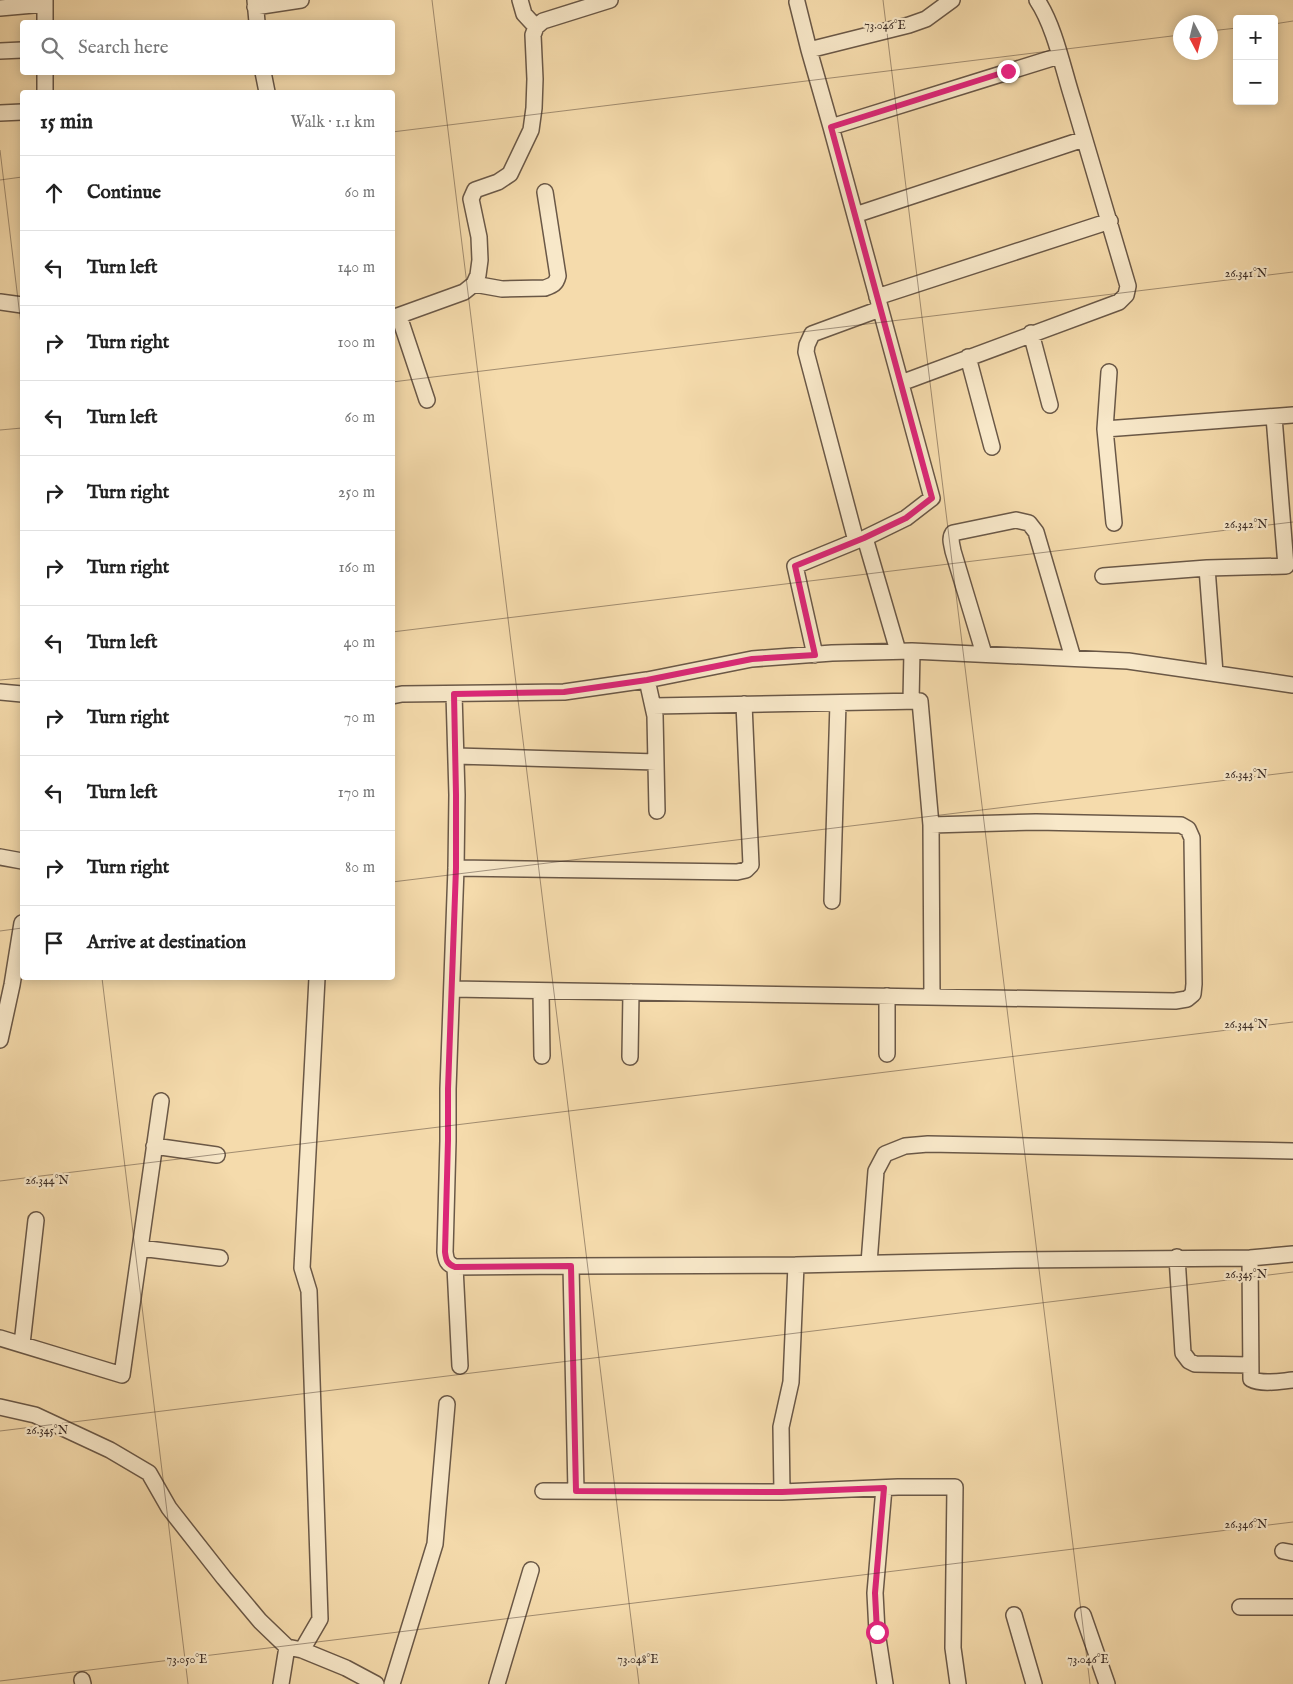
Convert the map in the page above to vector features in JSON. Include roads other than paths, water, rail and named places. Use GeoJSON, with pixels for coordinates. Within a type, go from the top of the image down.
{"type":"FeatureCollection","features":[{"type":"Feature","properties":{"kind":"street"},"geometry":{"type":"LineString","coordinates":[[256,20],[255,3],[301,0]]}},
{"type":"Feature","properties":{"kind":"street"},"geometry":{"type":"LineString","coordinates":[[520,0],[524,14],[536,27]]}},
{"type":"Feature","properties":{"kind":"street"},"geometry":{"type":"LineString","coordinates":[[427,400],[396,317],[464,292],[474,284],[478,275],[480,260],[479,237],[471,199],[475,190],[498,182],[510,174],[531,130],[535,79],[533,35],[536,27],[543,21],[610,0]]}},
{"type":"Feature","properties":{"kind":"street"},"geometry":{"type":"LineString","coordinates":[[809,50],[918,22],[936,13],[952,0]]}},
{"type":"Feature","properties":{"kind":"street"},"geometry":{"type":"LineString","coordinates":[[901,383],[1031,333],[1119,302],[1126,295],[1128,286],[1110,220],[1044,10],[1038,0]]}},
{"type":"Feature","properties":{"kind":"street"},"geometry":{"type":"LineString","coordinates":[[0,8],[45,2],[45,20]]}},
{"type":"Feature","properties":{"kind":"street"},"geometry":{"type":"LineString","coordinates":[[797,2],[932,498],[906,518],[860,540],[795,566],[815,655]]}},
{"type":"Feature","properties":{"kind":"street"},"geometry":{"type":"LineString","coordinates":[[0,51],[20,50]]}},
{"type":"Feature","properties":{"kind":"street"},"geometry":{"type":"LineString","coordinates":[[831,127],[1059,56]]}},
{"type":"Feature","properties":{"kind":"street"},"geometry":{"type":"LineString","coordinates":[[45,75],[45,90]]}},
{"type":"Feature","properties":{"kind":"street"},"geometry":{"type":"LineString","coordinates":[[264,75],[267,90]]}},
{"type":"Feature","properties":{"kind":"street"},"geometry":{"type":"LineString","coordinates":[[0,113],[20,112]]}},
{"type":"Feature","properties":{"kind":"street"},"geometry":{"type":"LineString","coordinates":[[855,215],[1084,139]]}},
{"type":"Feature","properties":{"kind":"street"},"geometry":{"type":"LineString","coordinates":[[474,284],[502,289],[546,288],[556,281],[558,276],[545,192]]}},
{"type":"Feature","properties":{"kind":"street"},"geometry":{"type":"LineString","coordinates":[[911,701],[905,651],[860,540],[806,352],[812,334],[878,303],[1110,220]]}},
{"type":"Feature","properties":{"kind":"street"},"geometry":{"type":"LineString","coordinates":[[0,302],[20,305]]}},
{"type":"Feature","properties":{"kind":"street"},"geometry":{"type":"LineString","coordinates":[[1031,333],[1050,405]]}},
{"type":"Feature","properties":{"kind":"street"},"geometry":{"type":"LineString","coordinates":[[968,357],[992,447]]}},
{"type":"Feature","properties":{"kind":"street"},"geometry":{"type":"LineString","coordinates":[[1109,372],[1105,429],[1114,523]]}},
{"type":"Feature","properties":{"kind":"street"},"geometry":{"type":"LineString","coordinates":[[1105,429],[1293,415]]}},
{"type":"Feature","properties":{"kind":"street"},"geometry":{"type":"LineString","coordinates":[[1103,576],[1207,568],[1289,565],[1274,417]]}},
{"type":"Feature","properties":{"kind":"street"},"geometry":{"type":"LineString","coordinates":[[984,654],[953,551],[951,536],[953,533],[1016,520],[1028,523],[1036,532],[1073,658]]}},
{"type":"Feature","properties":{"kind":"street"},"geometry":{"type":"LineString","coordinates":[[1207,568],[1215,673]]}},
{"type":"Feature","properties":{"kind":"street"},"geometry":{"type":"LineString","coordinates":[[395,695],[564,692],[647,680],[752,659],[832,653],[905,651],[1128,661],[1293,685]]}},
{"type":"Feature","properties":{"kind":"street"},"geometry":{"type":"LineString","coordinates":[[647,680],[655,716],[657,811]]}},
{"type":"Feature","properties":{"kind":"street"},"geometry":{"type":"LineString","coordinates":[[0,692],[20,694]]}},
{"type":"Feature","properties":{"kind":"street"},"geometry":{"type":"LineString","coordinates":[[454,694],[456,868],[448,1089],[445,1252],[446,1261],[450,1265],[455,1267],[796,1265],[1177,1257],[1250,1258],[1293,1254]]}},
{"type":"Feature","properties":{"kind":"street"},"geometry":{"type":"LineString","coordinates":[[653,706],[920,701],[931,825],[932,997]]}},
{"type":"Feature","properties":{"kind":"street"},"geometry":{"type":"LineString","coordinates":[[832,901],[838,703]]}},
{"type":"Feature","properties":{"kind":"street"},"geometry":{"type":"LineString","coordinates":[[456,868],[736,872],[746,870],[751,865],[744,704]]}},
{"type":"Feature","properties":{"kind":"street"},"geometry":{"type":"LineString","coordinates":[[456,756],[656,762]]}},
{"type":"Feature","properties":{"kind":"street"},"geometry":{"type":"LineString","coordinates":[[452,990],[1175,1001],[1187,999],[1193,994],[1192,838],[1188,829],[1181,825],[1036,822],[931,825]]}},
{"type":"Feature","properties":{"kind":"street"},"geometry":{"type":"LineString","coordinates":[[0,857],[20,860]]}},
{"type":"Feature","properties":{"kind":"street"},"geometry":{"type":"LineString","coordinates":[[0,1040],[20,935]]}},
{"type":"Feature","properties":{"kind":"street"},"geometry":{"type":"LineString","coordinates":[[281,1684],[294,1649],[320,1619],[309,1291],[302,1268],[317,980]]}},
{"type":"Feature","properties":{"kind":"street"},"geometry":{"type":"LineString","coordinates":[[541,991],[542,1056]]}},
{"type":"Feature","properties":{"kind":"street"},"geometry":{"type":"LineString","coordinates":[[630,1058],[631,992]]}},
{"type":"Feature","properties":{"kind":"street"},"geometry":{"type":"LineString","coordinates":[[887,996],[887,1054]]}},
{"type":"Feature","properties":{"kind":"street"},"geometry":{"type":"LineString","coordinates":[[0,1338],[122,1375],[161,1101]]}},
{"type":"Feature","properties":{"kind":"street"},"geometry":{"type":"LineString","coordinates":[[869,1263],[876,1171],[884,1154],[905,1146],[928,1144],[1293,1151]]}},
{"type":"Feature","properties":{"kind":"street"},"geometry":{"type":"LineString","coordinates":[[154,1146],[217,1155]]}},
{"type":"Feature","properties":{"kind":"street"},"geometry":{"type":"LineString","coordinates":[[22,1344],[36,1220]]}},
{"type":"Feature","properties":{"kind":"street"},"geometry":{"type":"LineString","coordinates":[[140,1248],[220,1258]]}},
{"type":"Feature","properties":{"kind":"street"},"geometry":{"type":"LineString","coordinates":[[1177,1257],[1183,1353],[1189,1361],[1195,1364],[1250,1365]]}},
{"type":"Feature","properties":{"kind":"street"},"geometry":{"type":"LineString","coordinates":[[1250,1258],[1250,1376],[1253,1381],[1293,1380]]}},
{"type":"Feature","properties":{"kind":"street"},"geometry":{"type":"LineString","coordinates":[[782,1492],[781,1427],[791,1382],[796,1265]]}},
{"type":"Feature","properties":{"kind":"street"},"geometry":{"type":"LineString","coordinates":[[571,1266],[576,1491]]}},
{"type":"Feature","properties":{"kind":"street"},"geometry":{"type":"LineString","coordinates":[[455,1267],[460,1366]]}},
{"type":"Feature","properties":{"kind":"street"},"geometry":{"type":"LineString","coordinates":[[392,1684],[435,1544],[448,1404]]}},
{"type":"Feature","properties":{"kind":"street"},"geometry":{"type":"LineString","coordinates":[[0,1407],[35,1415],[110,1450],[149,1473],[169,1508],[260,1621],[294,1649],[346,1668],[376,1684]]}},
{"type":"Feature","properties":{"kind":"street"},"geometry":{"type":"LineString","coordinates":[[543,1491],[782,1492],[955,1487],[953,1648],[958,1684]]}},
{"type":"Feature","properties":{"kind":"street"},"geometry":{"type":"LineString","coordinates":[[884,1488],[875,1593],[877,1632],[885,1684]]}},
{"type":"Feature","properties":{"kind":"street"},"geometry":{"type":"LineString","coordinates":[[497,1684],[530,1570]]}},
{"type":"Feature","properties":{"kind":"street"},"geometry":{"type":"LineString","coordinates":[[1240,1608],[1293,1607]]}},
{"type":"Feature","properties":{"kind":"street"},"geometry":{"type":"LineString","coordinates":[[1014,1615],[1034,1684]]}},
{"type":"Feature","properties":{"kind":"street"},"geometry":{"type":"LineString","coordinates":[[1083,1615],[1107,1684]]}}]}
